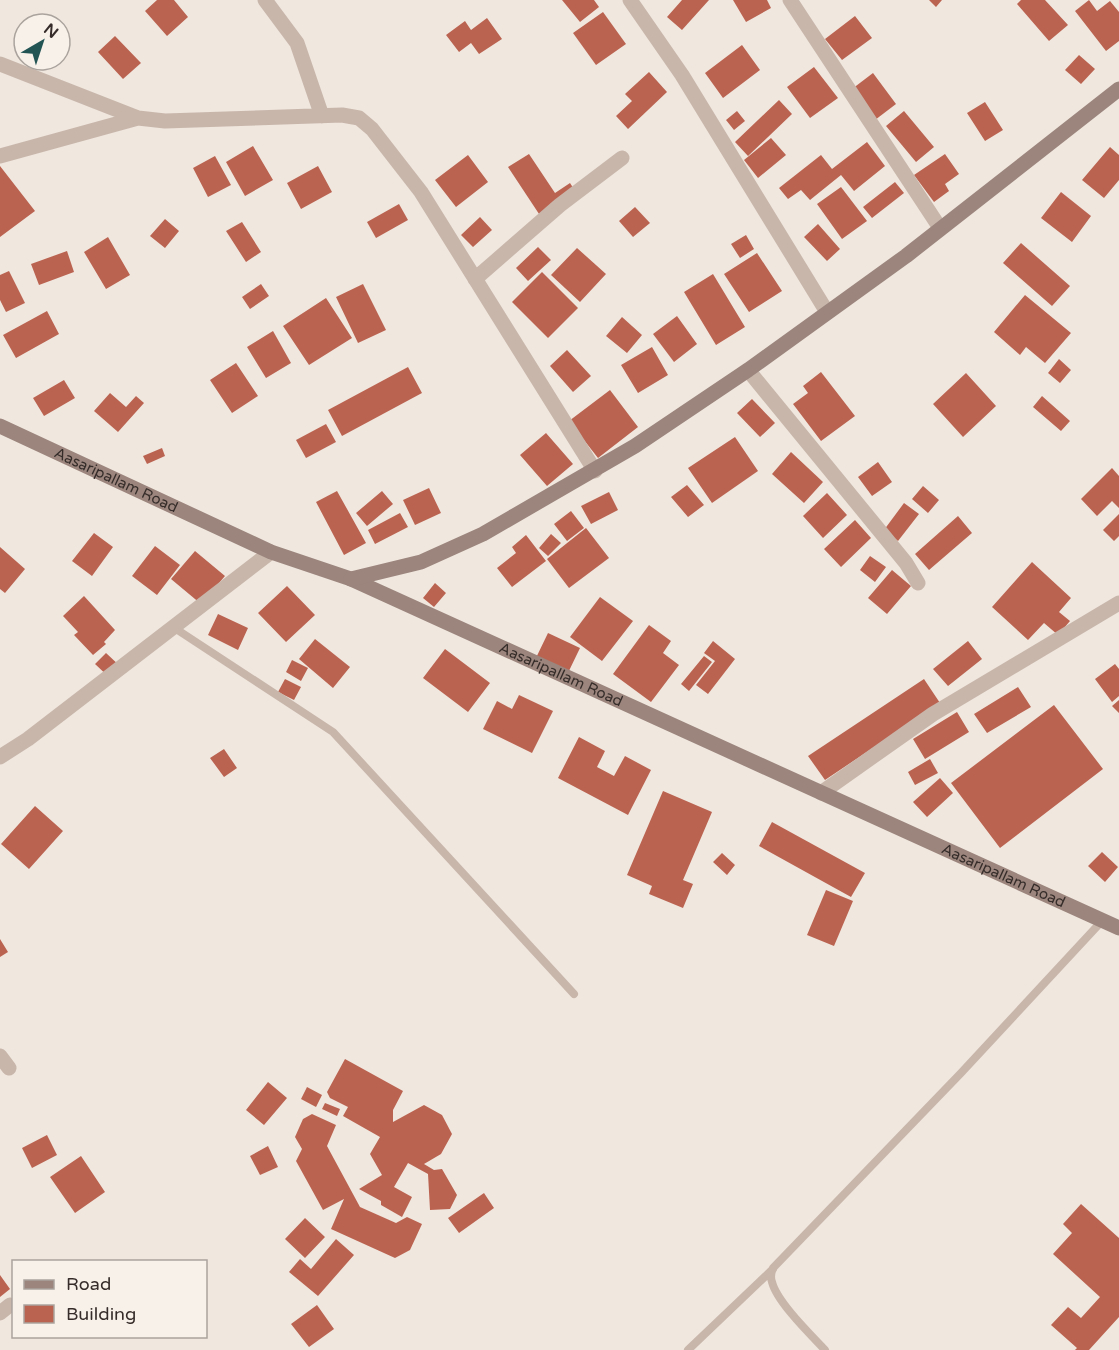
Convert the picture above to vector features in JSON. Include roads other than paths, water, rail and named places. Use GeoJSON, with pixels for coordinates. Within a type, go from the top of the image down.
{"type":"FeatureCollection","features":[{"type":"Feature","properties":{"kind":"main road"},"geometry":{"type":"LineString","coordinates":[[351,579],[421,562],[483,534],[635,446],[748,370],[906,256],[1119,89]]}},
{"type":"Feature","properties":{"kind":"main road","name":"Aasaripallam Road"},"geometry":{"type":"LineString","coordinates":[[0,426],[271,552],[351,579],[1119,928]]}},
{"type":"Feature","properties":{"kind":"street"},"geometry":{"type":"LineString","coordinates":[[265,0],[297,43],[322,116]]}},
{"type":"Feature","properties":{"kind":"street"},"geometry":{"type":"LineString","coordinates":[[630,0],[682,75],[827,312]]}},
{"type":"Feature","properties":{"kind":"street"},"geometry":{"type":"LineString","coordinates":[[796,2],[940,228]]}},
{"type":"Feature","properties":{"kind":"street"},"geometry":{"type":"LineString","coordinates":[[0,64],[138,118],[165,122],[342,115],[359,118],[372,129],[421,192],[595,471]]}},
{"type":"Feature","properties":{"kind":"street"},"geometry":{"type":"LineString","coordinates":[[0,156],[138,118]]}},
{"type":"Feature","properties":{"kind":"street"},"geometry":{"type":"LineString","coordinates":[[475,279],[560,205],[622,158]]}},
{"type":"Feature","properties":{"kind":"street"},"geometry":{"type":"LineString","coordinates":[[748,370],[906,563],[918,583]]}},
{"type":"Feature","properties":{"kind":"street"},"geometry":{"type":"LineString","coordinates":[[0,758],[271,552]]}},
{"type":"Feature","properties":{"kind":"street"},"geometry":{"type":"LineString","coordinates":[[821,793],[933,714],[1119,603]]}},
{"type":"Feature","properties":{"kind":"lane"},"geometry":{"type":"LineString","coordinates":[[173,627],[333,732],[574,994]]}},
{"type":"Feature","properties":{"kind":"lane"},"geometry":{"type":"LineString","coordinates":[[688,1350],[773,1268],[961,1073],[1102,921]]}},
{"type":"Feature","properties":{"kind":"lane"},"geometry":{"type":"LineString","coordinates":[[773,1268],[771,1278],[775,1289],[786,1306],[825,1350]]}}]}
